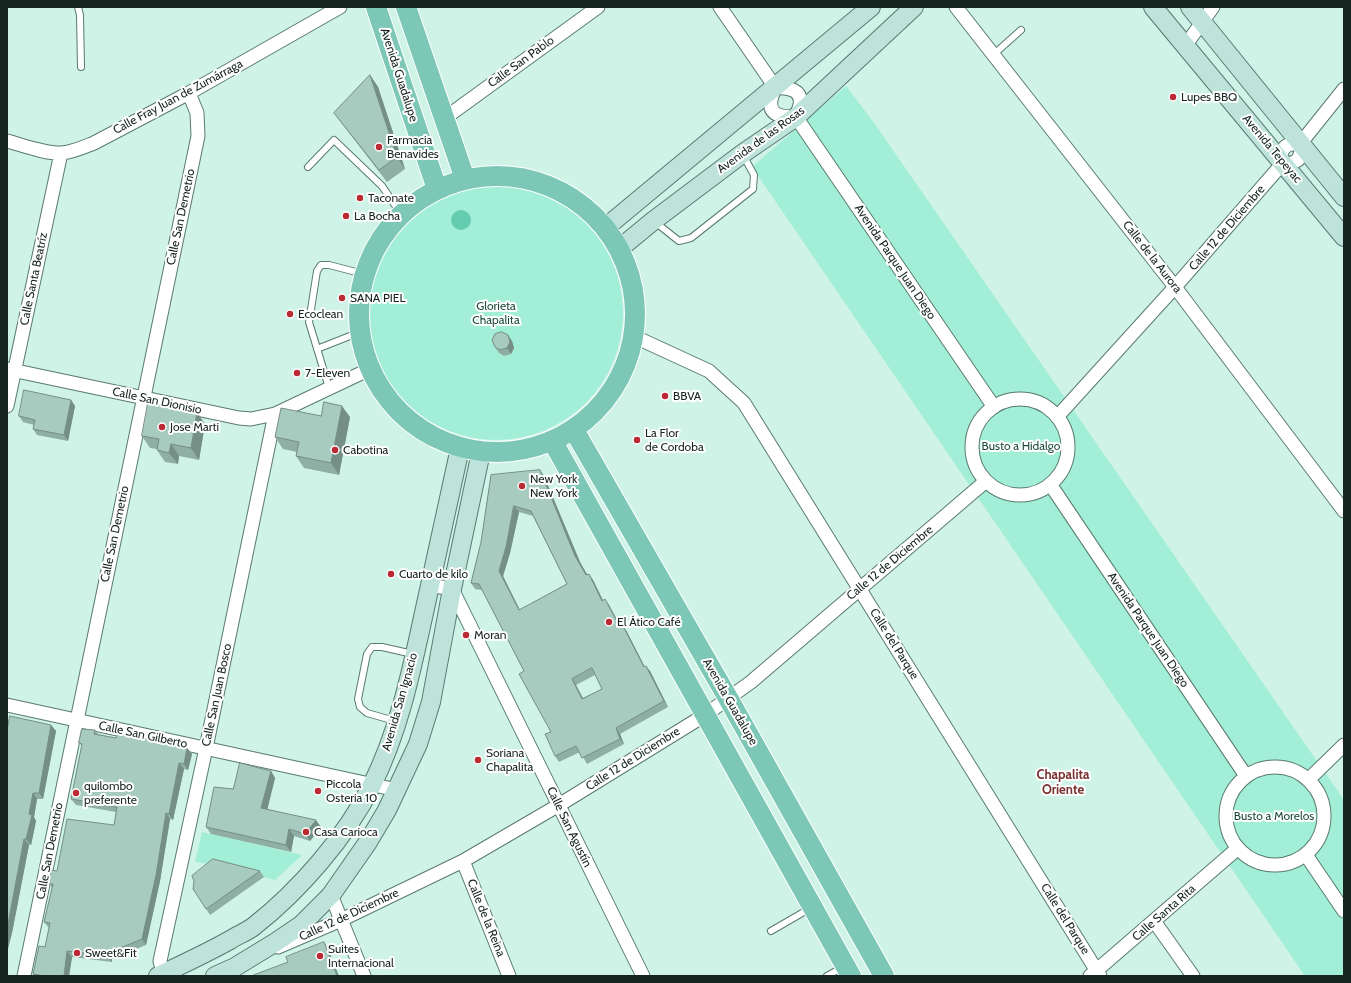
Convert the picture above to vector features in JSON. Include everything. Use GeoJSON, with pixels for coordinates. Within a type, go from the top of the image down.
{"type":"FeatureCollection","features":[{"type":"Feature","properties":{"kind":"main road","name":"Avenida Guadalupe"},"geometry":{"type":"LineString","coordinates":[[376,7],[437,189]]}},
{"type":"Feature","properties":{"kind":"main road"},"geometry":{"type":"LineString","coordinates":[[406,7],[465,179]]}},
{"type":"Feature","properties":{"kind":"main road"},"geometry":{"type":"LineString","coordinates":[[491,176],[510,177],[542,183],[566,194],[587,210],[605,228],[619,249],[628,270],[633,292],[635,314],[634,336],[626,364],[614,389],[596,412],[574,430],[553,442],[529,450],[505,453],[481,452],[460,448],[440,441],[422,431],[406,418],[379,387],[364,351],[360,332],[360,294],[364,274],[373,252],[385,232],[401,214],[418,200],[437,189],[465,179],[491,176]]}},
{"type":"Feature","properties":{"kind":"main road","name":"Avenida Guadalupe"},"geometry":{"type":"LineString","coordinates":[[574,430],[728,698],[884,976]]}},
{"type":"Feature","properties":{"kind":"main road"},"geometry":{"type":"LineString","coordinates":[[553,442],[848,971]]}},
{"type":"Feature","properties":{"kind":"street","name":"Calle Fray Juan de Zumárraga"},"geometry":{"type":"LineString","coordinates":[[7,141],[40,150],[61,153],[78,149],[189,93],[340,7]]}},
{"type":"Feature","properties":{"kind":"street","name":"Calle San Pablo"},"geometry":{"type":"LineString","coordinates":[[445,118],[598,7]]}},
{"type":"Feature","properties":{"kind":"street"},"geometry":{"type":"LineString","coordinates":[[720,7],[775,87]]}},
{"type":"Feature","properties":{"kind":"street"},"geometry":{"type":"LineString","coordinates":[[605,228],[871,7]]}},
{"type":"Feature","properties":{"kind":"street","name":"Avenida de las Rosas"},"geometry":{"type":"LineString","coordinates":[[619,249],[653,221],[742,154],[796,117],[914,7]]}},
{"type":"Feature","properties":{"kind":"street","name":"Calle de la Aurora"},"geometry":{"type":"LineString","coordinates":[[956,7],[1175,286],[1344,511]]}},
{"type":"Feature","properties":{"kind":"street","name":"Avenida Tepeyac"},"geometry":{"type":"LineString","coordinates":[[1153,7],[1344,237]]}},
{"type":"Feature","properties":{"kind":"street","name":"Avenida Tepeyac"},"geometry":{"type":"LineString","coordinates":[[1190,7],[1344,197]]}},
{"type":"Feature","properties":{"kind":"street"},"geometry":{"type":"LineString","coordinates":[[1185,46],[1214,7]]}},
{"type":"Feature","properties":{"kind":"street"},"geometry":{"type":"LineString","coordinates":[[775,87],[788,88],[794,90],[798,94],[800,105],[796,117],[782,117],[777,115],[773,110],[771,99],[775,87]]}},
{"type":"Feature","properties":{"kind":"street"},"geometry":{"type":"LineString","coordinates":[[1300,144],[1344,89]]}},
{"type":"Feature","properties":{"kind":"street","name":"Calle San Demetrio"},"geometry":{"type":"LineString","coordinates":[[24,976],[198,136],[196,113],[189,93]]}},
{"type":"Feature","properties":{"kind":"street","name":"Avenida Parque Juan Diego"},"geometry":{"type":"LineString","coordinates":[[796,117],[994,407]]}},
{"type":"Feature","properties":{"kind":"street","name":"Calle 12 de Diciembre"},"geometry":{"type":"LineString","coordinates":[[1057,417],[1283,163],[1281,155],[1284,147],[1292,143],[1300,144]]}},
{"type":"Feature","properties":{"kind":"street","name":"Calle Santa Beatríz"},"geometry":{"type":"LineString","coordinates":[[7,406],[11,370],[61,153]]}},
{"type":"Feature","properties":{"kind":"street","name":"Calle del Parque"},"geometry":{"type":"LineString","coordinates":[[634,336],[709,371],[744,403],[1096,974]]}},
{"type":"Feature","properties":{"kind":"street","name":"Calle San Dionisio"},"geometry":{"type":"LineString","coordinates":[[11,370],[239,418],[251,419],[275,414],[370,368]]}},
{"type":"Feature","properties":{"kind":"street"},"geometry":{"type":"LineString","coordinates":[[1022,399],[1042,404],[1057,417],[1063,426],[1068,447],[1067,458],[1058,477],[1042,490],[1032,494],[1022,495],[1012,495],[1003,492],[986,481],[979,472],[975,463],[972,452],[972,442],[979,422],[986,414],[1003,402],[1022,399]]}},
{"type":"Feature","properties":{"kind":"street","name":"Calle San Juan Bosco"},"geometry":{"type":"LineString","coordinates":[[162,975],[160,961],[275,414]]}},
{"type":"Feature","properties":{"kind":"street","name":"Avenida San Ignacio"},"geometry":{"type":"LineString","coordinates":[[162,975],[251,928],[286,898],[335,843],[355,816],[372,784],[392,738],[397,722],[415,655],[460,448]]}},
{"type":"Feature","properties":{"kind":"street"},"geometry":{"type":"LineString","coordinates":[[215,976],[235,967],[301,925],[331,895],[368,842],[387,810],[418,744],[431,702],[452,589],[481,452]]}},
{"type":"Feature","properties":{"kind":"street","name":"Calle 12 de Diciembre"},"geometry":{"type":"LineString","coordinates":[[235,967],[341,920],[462,861],[559,805],[705,715],[751,682],[986,481]]}},
{"type":"Feature","properties":{"kind":"street","name":"Avenida Parque Juan Diego"},"geometry":{"type":"LineString","coordinates":[[1050,484],[1246,776]]}},
{"type":"Feature","properties":{"kind":"street"},"geometry":{"type":"LineString","coordinates":[[430,585],[452,589]]}},
{"type":"Feature","properties":{"kind":"street","name":"Calle San Agustín"},"geometry":{"type":"LineString","coordinates":[[452,589],[643,976]]}},
{"type":"Feature","properties":{"kind":"street","name":"Calle San Gilberto"},"geometry":{"type":"LineString","coordinates":[[7,706],[397,790]]}},
{"type":"Feature","properties":{"kind":"street"},"geometry":{"type":"LineString","coordinates":[[1308,780],[1344,745]]}},
{"type":"Feature","properties":{"kind":"street"},"geometry":{"type":"LineString","coordinates":[[1267,767],[1289,769],[1299,773],[1308,780],[1316,789],[1324,812],[1320,836],[1306,855],[1289,864],[1270,866],[1252,860],[1237,849],[1227,831],[1225,820],[1228,800],[1232,790],[1239,782],[1256,770],[1267,767]]}},
{"type":"Feature","properties":{"kind":"street","name":"Calle Santa Rita"},"geometry":{"type":"LineString","coordinates":[[1096,974],[1237,849]]}},
{"type":"Feature","properties":{"kind":"street"},"geometry":{"type":"LineString","coordinates":[[1306,855],[1344,911]]}},
{"type":"Feature","properties":{"kind":"street","name":"Calle de la Reina"},"geometry":{"type":"LineString","coordinates":[[462,861],[509,976]]}},
{"type":"Feature","properties":{"kind":"street"},"geometry":{"type":"LineString","coordinates":[[331,895],[364,976]]}},
{"type":"Feature","properties":{"kind":"street"},"geometry":{"type":"LineString","coordinates":[[1154,921],[1193,976]]}},
{"type":"Feature","properties":{"kind":"lane"},"geometry":{"type":"LineString","coordinates":[[78,7],[80,15],[80,67]]}},
{"type":"Feature","properties":{"kind":"lane"},"geometry":{"type":"LineString","coordinates":[[993,55],[1021,30]]}},
{"type":"Feature","properties":{"kind":"lane"},"geometry":{"type":"LineString","coordinates":[[308,167],[334,140],[382,186],[401,214]]}},
{"type":"Feature","properties":{"kind":"lane"},"geometry":{"type":"LineString","coordinates":[[653,221],[679,240],[691,238],[753,189],[754,175],[742,154]]}},
{"type":"Feature","properties":{"kind":"lane"},"geometry":{"type":"LineString","coordinates":[[328,388],[308,322],[317,271],[321,265],[328,265],[364,274]]}},
{"type":"Feature","properties":{"kind":"lane"},"geometry":{"type":"LineString","coordinates":[[317,349],[360,332]]}},
{"type":"Feature","properties":{"kind":"lane"},"geometry":{"type":"LineString","coordinates":[[397,722],[368,712],[360,707],[358,699],[367,654],[372,647],[377,647],[415,655]]}},
{"type":"Feature","properties":{"kind":"lane"},"geometry":{"type":"LineString","coordinates":[[771,931],[813,907]]}},
{"type":"Feature","properties":{"kind":"lane"},"geometry":{"type":"LineString","coordinates":[[828,976],[848,971]]}},
{"type":"Feature","properties":{"kind":"green space"},"geometry":{"type":"Polygon","coordinates":[[[846,86],[872,120],[1344,800],[1344,976],[1305,976],[752,167],[846,86]]]}},
{"type":"Feature","properties":{"kind":"green space","name":"Glorieta Chapalita"},"geometry":{"type":"Polygon","coordinates":[[[496,186],[533,192],[556,201],[576,215],[594,233],[608,253],[617,276],[623,313],[617,350],[608,373],[594,393],[576,411],[556,425],[533,434],[496,440],[459,434],[436,425],[416,411],[398,393],[384,373],[375,350],[369,313],[375,276],[384,253],[398,233],[416,215],[436,201],[459,192],[496,186]]]}},
{"type":"Feature","properties":{"kind":"green space"},"geometry":{"type":"Polygon","coordinates":[[[202,832],[302,855],[275,880],[217,865],[195,862],[202,832]]]}},
{"type":"Feature","properties":{"kind":"shaded area"},"geometry":{"type":"Polygon","coordinates":[[[457,210],[465,210],[471,216],[471,224],[465,230],[457,230],[451,224],[451,216],[457,210]]]}},
{"type":"Feature","properties":{"kind":"building","name":"Farmacia Benavides"},"geometry":{"type":"Polygon","coordinates":[[[370,75],[397,157],[379,170],[334,113],[370,75]]]}},
{"type":"Feature","properties":{"kind":"building"},"geometry":{"type":"Polygon","coordinates":[[[502,332],[508,335],[510,342],[507,348],[500,350],[495,347],[492,340],[495,334],[502,332]]]}},
{"type":"Feature","properties":{"kind":"building"},"geometry":{"type":"Polygon","coordinates":[[[24,390],[71,400],[64,435],[33,429],[35,420],[19,416],[24,390]]]}},
{"type":"Feature","properties":{"kind":"building"},"geometry":{"type":"Polygon","coordinates":[[[324,402],[342,406],[331,463],[296,456],[299,442],[275,437],[281,408],[321,416],[324,402]]]}},
{"type":"Feature","properties":{"kind":"building"},"geometry":{"type":"Polygon","coordinates":[[[148,403],[197,412],[191,448],[171,444],[169,453],[157,450],[159,439],[142,436],[148,403]]]}},
{"type":"Feature","properties":{"kind":"building"},"geometry":{"type":"Polygon","coordinates":[[[540,470],[575,556],[586,575],[589,574],[602,601],[605,599],[620,627],[623,626],[644,667],[646,666],[664,701],[616,728],[620,739],[582,758],[576,746],[555,756],[545,734],[551,732],[519,674],[524,671],[479,584],[471,583],[481,542],[491,475],[540,470]],[[514,506],[506,547],[499,571],[519,610],[567,584],[531,511],[514,506]],[[592,668],[572,679],[582,699],[602,689],[592,668]]]}},
{"type":"Feature","properties":{"kind":"building"},"geometry":{"type":"Polygon","coordinates":[[[10,716],[51,725],[39,793],[33,793],[29,814],[32,815],[26,839],[24,839],[7,929],[7,731],[10,716]]]}},
{"type":"Feature","properties":{"kind":"building"},"geometry":{"type":"Polygon","coordinates":[[[82,729],[95,730],[94,734],[116,738],[118,732],[187,748],[184,764],[179,763],[169,814],[166,813],[156,875],[142,939],[108,953],[108,956],[67,951],[64,976],[44,976],[33,974],[39,946],[45,947],[50,923],[44,922],[53,884],[49,884],[51,870],[57,871],[67,819],[114,825],[117,807],[71,799],[82,744],[79,743],[82,729]]]}},
{"type":"Feature","properties":{"kind":"building"},"geometry":{"type":"Polygon","coordinates":[[[240,763],[271,771],[261,808],[316,820],[305,834],[289,829],[286,845],[206,827],[214,787],[233,789],[240,763]]]}},
{"type":"Feature","properties":{"kind":"building"},"geometry":{"type":"Polygon","coordinates":[[[213,859],[260,871],[206,909],[193,889],[194,881],[192,876],[213,859]]]}},
{"type":"Feature","properties":{"kind":"building"},"geometry":{"type":"Polygon","coordinates":[[[324,942],[337,976],[251,976],[288,962],[286,957],[324,942]]]}},
{"type":"Feature","properties":{"kind":"place","name":"Lupes BBQ"},"geometry":{"type":"Point","coordinates":[1173,97]}},
{"type":"Feature","properties":{"kind":"place","name":"Farmacia Benavides"},"geometry":{"type":"Point","coordinates":[379,147]}},
{"type":"Feature","properties":{"kind":"place","name":"Taconate"},"geometry":{"type":"Point","coordinates":[360,198]}},
{"type":"Feature","properties":{"kind":"place","name":"La Bocha"},"geometry":{"type":"Point","coordinates":[346,216]}},
{"type":"Feature","properties":{"kind":"place","name":"SANA PIEL"},"geometry":{"type":"Point","coordinates":[342,298]}},
{"type":"Feature","properties":{"kind":"place","name":"Ecoclean"},"geometry":{"type":"Point","coordinates":[290,314]}},
{"type":"Feature","properties":{"kind":"place","name":"7-Eleven"},"geometry":{"type":"Point","coordinates":[297,373]}},
{"type":"Feature","properties":{"kind":"place","name":"BBVA"},"geometry":{"type":"Point","coordinates":[665,396]}},
{"type":"Feature","properties":{"kind":"place","name":"Jose Marti"},"geometry":{"type":"Point","coordinates":[162,427]}},
{"type":"Feature","properties":{"kind":"place","name":"La Flor de Cordoba"},"geometry":{"type":"Point","coordinates":[637,440]}},
{"type":"Feature","properties":{"kind":"place","name":"Cabotina"},"geometry":{"type":"Point","coordinates":[335,450]}},
{"type":"Feature","properties":{"kind":"place","name":"New York New York"},"geometry":{"type":"Point","coordinates":[522,486]}},
{"type":"Feature","properties":{"kind":"place","name":"Cuarto de kilo"},"geometry":{"type":"Point","coordinates":[391,574]}},
{"type":"Feature","properties":{"kind":"place","name":"El Ático Café"},"geometry":{"type":"Point","coordinates":[609,622]}},
{"type":"Feature","properties":{"kind":"place","name":"Moran"},"geometry":{"type":"Point","coordinates":[466,635]}},
{"type":"Feature","properties":{"kind":"place","name":"Soriana Chapalita"},"geometry":{"type":"Point","coordinates":[478,760]}},
{"type":"Feature","properties":{"kind":"place","name":"Piccola Osteria 10"},"geometry":{"type":"Point","coordinates":[318,791]}},
{"type":"Feature","properties":{"kind":"place","name":"quilombo preferente"},"geometry":{"type":"Point","coordinates":[76,793]}},
{"type":"Feature","properties":{"kind":"place","name":"Casa Carioca"},"geometry":{"type":"Point","coordinates":[306,832]}},
{"type":"Feature","properties":{"kind":"place","name":"Sweet&Fit"},"geometry":{"type":"Point","coordinates":[77,953]}},
{"type":"Feature","properties":{"kind":"place","name":"Suites Internacional"},"geometry":{"type":"Point","coordinates":[320,956]}},
{"type":"Feature","properties":{"kind":"district","name":"Chapalita Oriente"},"geometry":{"type":"Point","coordinates":[1063,782]}},
{"type":"Feature","properties":{"kind":"park label","name":"Busto a Hidalgo"},"geometry":{"type":"Point","coordinates":[1021,446]}},
{"type":"Feature","properties":{"kind":"park label","name":"Busto a Morelos"},"geometry":{"type":"Point","coordinates":[1274,816]}}]}
